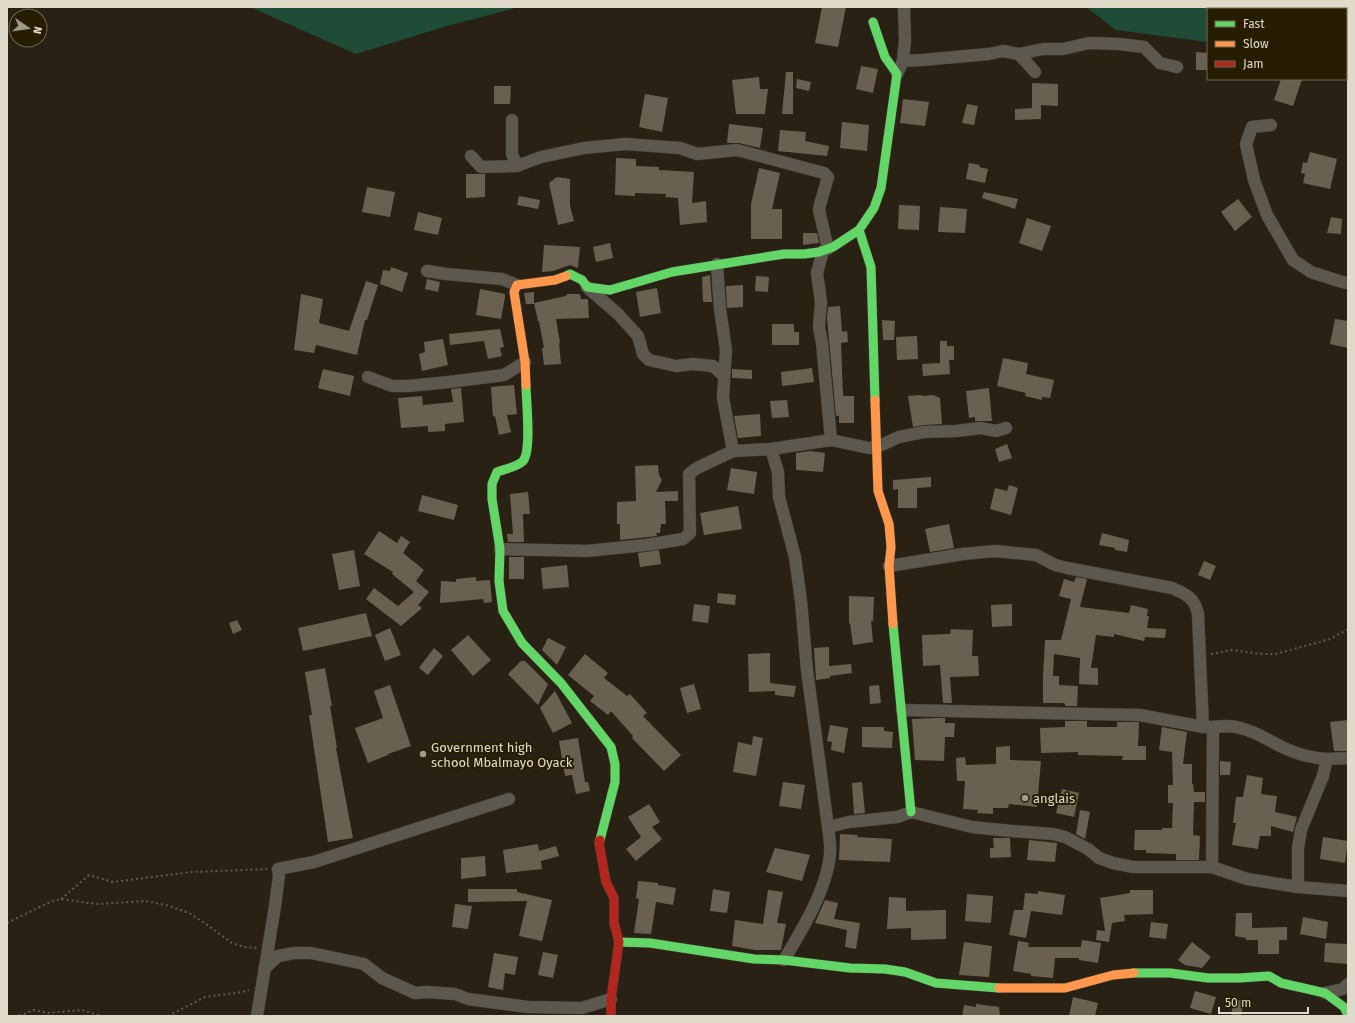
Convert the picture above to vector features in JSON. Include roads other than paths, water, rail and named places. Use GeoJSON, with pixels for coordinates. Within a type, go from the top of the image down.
{"type":"FeatureCollection","features":[{"type":"Feature","properties":{"kind":"street"},"geometry":{"type":"LineString","coordinates":[[587,287],[610,290],[672,272],[784,254],[798,254],[825,250],[859,230],[874,208],[881,188],[897,74],[903,61],[906,40],[904,7]]}},
{"type":"Feature","properties":{"kind":"street"},"geometry":{"type":"LineString","coordinates":[[873,22],[885,57],[897,74]]}},
{"type":"Feature","properties":{"kind":"street"},"geometry":{"type":"LineString","coordinates":[[903,61],[989,54],[1003,51],[1019,54],[1043,48],[1063,49],[1089,43],[1120,44],[1144,47],[1160,63],[1177,67]]}},
{"type":"Feature","properties":{"kind":"street"},"geometry":{"type":"LineString","coordinates":[[1019,54],[1034,72]]}},
{"type":"Feature","properties":{"kind":"street"},"geometry":{"type":"LineString","coordinates":[[512,120],[512,154],[517,166]]}},
{"type":"Feature","properties":{"kind":"street"},"geometry":{"type":"LineString","coordinates":[[1271,125],[1252,127],[1246,144],[1254,180],[1267,215],[1293,260],[1311,272],[1342,282],[1348,282]]}},
{"type":"Feature","properties":{"kind":"street"},"geometry":{"type":"LineString","coordinates":[[471,156],[481,167],[517,166],[541,157],[584,148],[625,144],[680,148],[697,154],[737,150],[824,173],[828,177],[820,210],[825,250],[816,273],[821,302],[819,327],[822,343],[831,440]]}},
{"type":"Feature","properties":{"kind":"street"},"geometry":{"type":"LineString","coordinates":[[859,230],[871,267],[878,491],[889,524],[891,547],[890,585],[896,663],[902,710],[904,748],[911,812]]}},
{"type":"Feature","properties":{"kind":"street"},"geometry":{"type":"LineString","coordinates":[[717,264],[720,309],[726,350],[723,398],[733,451]]}},
{"type":"Feature","properties":{"kind":"street"},"geometry":{"type":"LineString","coordinates":[[428,271],[502,280],[517,285],[555,280],[570,274],[582,280],[587,287],[618,314],[638,336],[642,354],[649,360],[676,366],[693,364],[713,366],[724,376]]}},
{"type":"Feature","properties":{"kind":"street"},"geometry":{"type":"LineString","coordinates":[[517,285],[514,292],[524,362],[528,440],[527,453],[523,461],[497,472],[494,475],[492,484],[492,499],[500,549],[499,581],[504,611],[522,643],[561,683],[611,748],[615,764],[615,782],[599,843],[606,882],[614,898],[614,923],[619,942],[611,998],[611,1016]]}},
{"type":"Feature","properties":{"kind":"street"},"geometry":{"type":"LineString","coordinates":[[368,377],[392,386],[408,386],[504,376],[524,362]]}},
{"type":"Feature","properties":{"kind":"street"},"geometry":{"type":"LineString","coordinates":[[500,549],[587,551],[646,545],[683,539],[690,533],[689,474],[697,468],[733,451],[771,450],[831,440],[869,448],[877,447],[899,437],[924,432],[956,431],[981,428],[996,431],[1006,428]]}},
{"type":"Feature","properties":{"kind":"street"},"geometry":{"type":"LineString","coordinates":[[771,450],[778,472],[779,497],[795,557],[801,601],[806,670],[831,853],[828,869],[820,890],[802,930],[784,960]]}},
{"type":"Feature","properties":{"kind":"street"},"geometry":{"type":"LineString","coordinates":[[890,566],[963,554],[995,551],[1015,552],[1036,555],[1055,565],[1067,568],[1172,588],[1187,595],[1197,606],[1198,614],[1200,658],[1208,727],[1212,867]]}},
{"type":"Feature","properties":{"kind":"street"},"geometry":{"type":"LineString","coordinates":[[902,710],[1140,715],[1208,727],[1239,727],[1250,730],[1294,752],[1327,759],[1348,758]]}},
{"type":"Feature","properties":{"kind":"street"},"geometry":{"type":"LineString","coordinates":[[1298,887],[1298,848],[1301,830],[1324,776],[1327,759]]}},
{"type":"Feature","properties":{"kind":"street"},"geometry":{"type":"LineString","coordinates":[[257,1016],[275,906],[278,869],[314,862],[509,799]]}},
{"type":"Feature","properties":{"kind":"street"},"geometry":{"type":"LineString","coordinates":[[828,827],[849,822],[897,818],[911,812],[972,827],[1065,836],[1099,858],[1113,863],[1133,867],[1212,867],[1247,879],[1298,887],[1348,891]]}},
{"type":"Feature","properties":{"kind":"street"},"geometry":{"type":"LineString","coordinates":[[619,942],[650,943],[754,959],[784,960],[850,968],[885,969],[905,972],[936,983],[976,987],[1065,988],[1113,975],[1139,973],[1170,973],[1208,978],[1269,976],[1281,983],[1325,993],[1346,1011]]}},
{"type":"Feature","properties":{"kind":"street"},"geometry":{"type":"LineString","coordinates":[[265,968],[278,956],[294,953],[311,953],[364,964],[382,978],[415,993],[427,992],[455,994],[468,999],[528,1007],[582,1008],[611,998]]}},
{"type":"Feature","properties":{"kind":"street"},"geometry":{"type":"LineString","coordinates":[[1325,993],[1345,986],[1346,1011]]}},
{"type":"Feature","properties":{"kind":"place","name":"Government high school Mbalmayo Oyack"},"geometry":{"type":"Point","coordinates":[423,754]}},
{"type":"Feature","properties":{"kind":"place","name":"anglais"},"geometry":{"type":"Point","coordinates":[1025,798]}}]}
